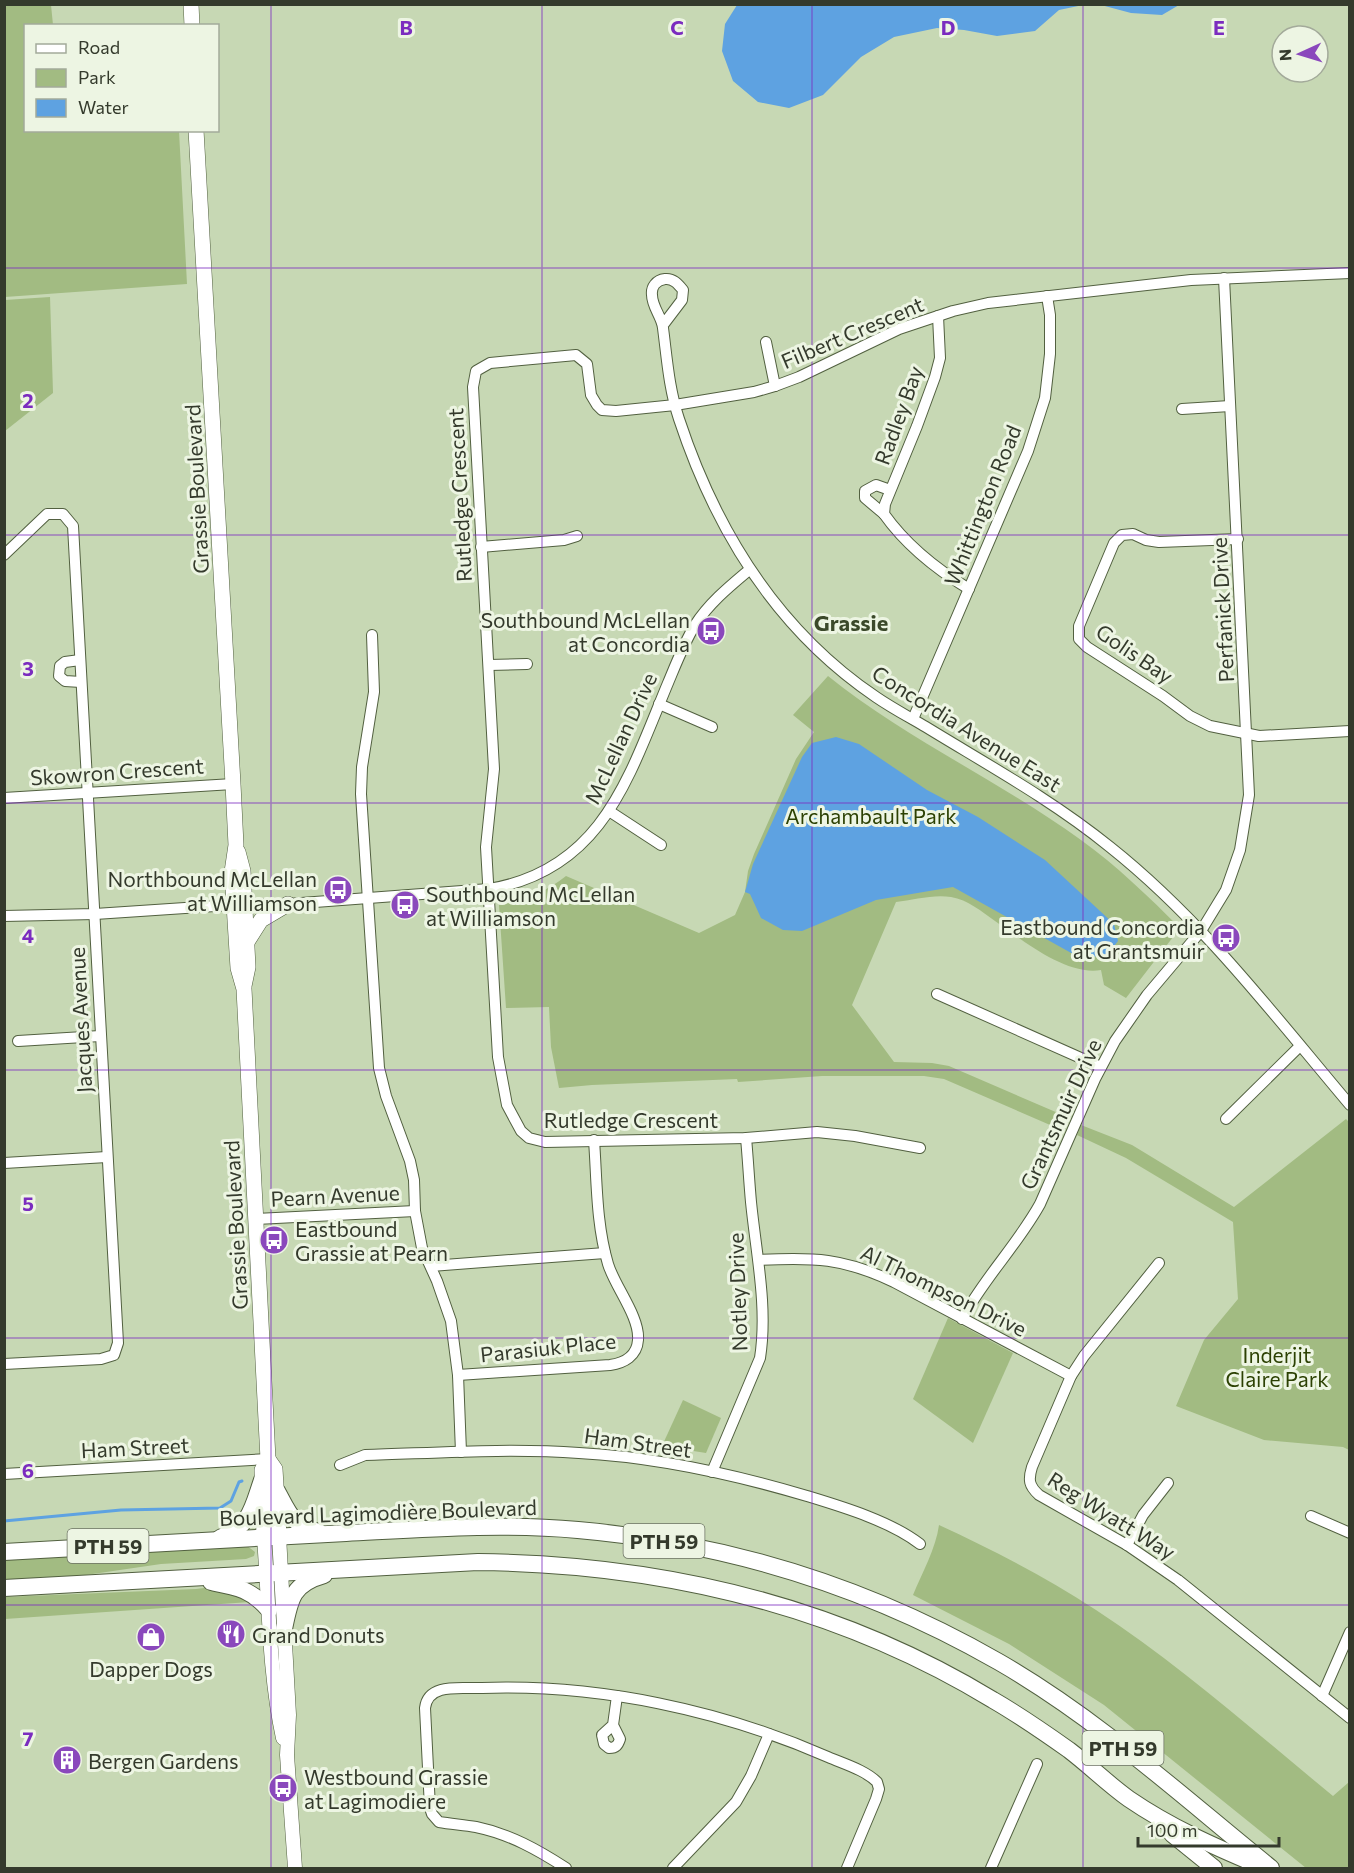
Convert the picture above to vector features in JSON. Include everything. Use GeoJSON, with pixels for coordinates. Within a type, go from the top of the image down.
{"type":"FeatureCollection","features":[{"type":"Feature","properties":{"kind":"main road"},"geometry":{"type":"LineString","coordinates":[[191,4],[192,24]]}},
{"type":"Feature","properties":{"kind":"main road","name":"Grassie Boulevard"},"geometry":{"type":"LineString","coordinates":[[196,132],[236,845],[243,871],[239,904],[238,968],[244,989],[268,1459],[275,1469],[277,1491],[272,1537]]}},
{"type":"Feature","properties":{"kind":"main road","name":"Grassie Boulevard"},"geometry":{"type":"LineString","coordinates":[[239,904],[247,942],[248,967],[244,989]]}},
{"type":"Feature","properties":{"kind":"main road"},"geometry":{"type":"LineString","coordinates":[[247,942],[261,920],[288,904]]}},
{"type":"Feature","properties":{"kind":"main road","name":"Grassie Boulevard"},"geometry":{"type":"LineString","coordinates":[[268,1459],[261,1470],[272,1537]]}},
{"type":"Feature","properties":{"kind":"main road"},"geometry":{"type":"LineString","coordinates":[[211,1540],[242,1526],[248,1517],[262,1480]]}},
{"type":"Feature","properties":{"kind":"main road"},"geometry":{"type":"LineString","coordinates":[[277,1491],[295,1521],[304,1528],[318,1532],[346,1533]]}},
{"type":"Feature","properties":{"kind":"main road","name":"Boulevard Lagimodière Boulevard"},"geometry":{"type":"LineString","coordinates":[[4,1552],[492,1526],[616,1534],[666,1541],[746,1558],[850,1591],[944,1632],[1046,1691],[1128,1751],[1271,1869]]}},
{"type":"Feature","properties":{"kind":"main road","name":"PTH 59"},"geometry":{"type":"LineString","coordinates":[[4,1588],[478,1562],[593,1567],[708,1586],[783,1606],[879,1641],[937,1669],[993,1700],[1068,1750],[1130,1799],[1183,1832],[1266,1869]]}},
{"type":"Feature","properties":{"kind":"main road"},"geometry":{"type":"LineString","coordinates":[[284,1629],[290,1600],[295,1591],[304,1582],[343,1569]]}},
{"type":"Feature","properties":{"kind":"main road"},"geometry":{"type":"LineString","coordinates":[[187,1577],[245,1590],[269,1610]]}},
{"type":"Feature","properties":{"kind":"main road"},"geometry":{"type":"LineString","coordinates":[[1130,1799],[1214,1869]]}},
{"type":"Feature","properties":{"kind":"street","name":"Filbert Crescent"},"geometry":{"type":"LineString","coordinates":[[675,405],[734,396],[775,386],[799,377],[878,338],[953,311],[988,303],[1191,280],[1350,273]]}},
{"type":"Feature","properties":{"kind":"street","name":"Perfanick Drive"},"geometry":{"type":"LineString","coordinates":[[1201,931],[1226,890],[1240,850],[1249,795],[1248,734],[1224,278]]}},
{"type":"Feature","properties":{"kind":"street","name":"Whittington Road"},"geometry":{"type":"LineString","coordinates":[[913,719],[1028,451],[1045,398],[1050,354],[1050,315],[1047,296]]}},
{"type":"Feature","properties":{"kind":"street","name":"Radley Bay"},"geometry":{"type":"LineString","coordinates":[[884,514],[890,490],[917,426],[940,358],[938,316]]}},
{"type":"Feature","properties":{"kind":"street","name":"Concordia Avenue East"},"geometry":{"type":"LineString","coordinates":[[663,325],[666,359],[675,405],[698,473],[720,520],[750,570],[791,622],[832,664],[876,697],[1042,797],[1077,821],[1150,880],[1201,931],[1350,1105]]}},
{"type":"Feature","properties":{"kind":"street"},"geometry":{"type":"LineString","coordinates":[[766,342],[775,386]]}},
{"type":"Feature","properties":{"kind":"street","name":"Rutledge Crescent"},"geometry":{"type":"LineString","coordinates":[[675,405],[616,411],[603,410],[591,395],[587,364],[576,355],[490,363],[476,371],[474,377],[494,769],[487,829],[489,889],[498,1057],[507,1105],[521,1131],[529,1138],[545,1142],[746,1137],[817,1132],[855,1136],[920,1148]]}},
{"type":"Feature","properties":{"kind":"street"},"geometry":{"type":"LineString","coordinates":[[1182,409],[1230,406]]}},
{"type":"Feature","properties":{"kind":"street","name":"Radley Bay"},"geometry":{"type":"LineString","coordinates":[[890,490],[876,485],[869,487],[865,491],[866,498],[884,514],[916,550],[942,572],[969,589]]}},
{"type":"Feature","properties":{"kind":"street","name":"Jacques Avenue"},"geometry":{"type":"LineString","coordinates":[[4,555],[47,514],[63,514],[73,526],[118,1343],[114,1355],[101,1359],[4,1364]]}},
{"type":"Feature","properties":{"kind":"street","name":"Golis Bay"},"geometry":{"type":"LineString","coordinates":[[1238,539],[1160,542],[1146,540],[1133,534],[1122,535],[1114,543],[1079,626],[1079,639],[1087,647],[1190,716],[1210,726],[1248,734]]}},
{"type":"Feature","properties":{"kind":"street"},"geometry":{"type":"LineString","coordinates":[[481,547],[564,540],[577,536]]}},
{"type":"Feature","properties":{"kind":"street","name":"McLellan Drive"},"geometry":{"type":"LineString","coordinates":[[4,916],[95,914],[239,904],[288,904],[369,899],[489,889],[522,882],[538,875],[581,846],[609,811],[633,767],[682,650],[696,625],[725,591],[750,570]]}},
{"type":"Feature","properties":{"kind":"street"},"geometry":{"type":"LineString","coordinates":[[372,634],[374,692],[362,767],[361,794],[379,1068],[386,1096],[410,1161],[414,1180],[415,1211],[422,1248],[451,1321],[458,1375],[461,1452]]}},
{"type":"Feature","properties":{"kind":"street"},"geometry":{"type":"LineString","coordinates":[[80,660],[65,662],[60,666],[59,676],[65,681],[81,682]]}},
{"type":"Feature","properties":{"kind":"street"},"geometry":{"type":"LineString","coordinates":[[489,665],[527,664]]}},
{"type":"Feature","properties":{"kind":"street"},"geometry":{"type":"LineString","coordinates":[[659,704],[712,728]]}},
{"type":"Feature","properties":{"kind":"street"},"geometry":{"type":"LineString","coordinates":[[1248,734],[1258,736],[1350,731]]}},
{"type":"Feature","properties":{"kind":"street","name":"Skowron Crescent"},"geometry":{"type":"LineString","coordinates":[[4,798],[233,784]]}},
{"type":"Feature","properties":{"kind":"street"},"geometry":{"type":"LineString","coordinates":[[609,811],[661,845]]}},
{"type":"Feature","properties":{"kind":"street","name":"Grantsmuir Drive"},"geometry":{"type":"LineString","coordinates":[[962,1318],[1040,1204],[1101,1067],[1115,1041],[1147,995],[1201,931]]}},
{"type":"Feature","properties":{"kind":"street"},"geometry":{"type":"LineString","coordinates":[[937,994],[1101,1067]]}},
{"type":"Feature","properties":{"kind":"street"},"geometry":{"type":"LineString","coordinates":[[18,1041],[100,1036]]}},
{"type":"Feature","properties":{"kind":"street"},"geometry":{"type":"LineString","coordinates":[[1226,1119],[1300,1046]]}},
{"type":"Feature","properties":{"kind":"street","name":"Notley Drive"},"geometry":{"type":"LineString","coordinates":[[712,1472],[760,1358],[763,1340],[759,1260],[751,1202],[746,1137]]}},
{"type":"Feature","properties":{"kind":"street","name":"Parasiuk Place"},"geometry":{"type":"LineString","coordinates":[[458,1375],[610,1365],[630,1358],[636,1350],[638,1342],[636,1323],[615,1284],[605,1253],[599,1217],[594,1140]]}},
{"type":"Feature","properties":{"kind":"street"},"geometry":{"type":"LineString","coordinates":[[4,1162],[107,1157]]}},
{"type":"Feature","properties":{"kind":"street","name":"Pearn Avenue"},"geometry":{"type":"LineString","coordinates":[[256,1219],[415,1211]]}},
{"type":"Feature","properties":{"kind":"street"},"geometry":{"type":"LineString","coordinates":[[431,1266],[605,1253]]}},
{"type":"Feature","properties":{"kind":"street","name":"Al Thompson Drive"},"geometry":{"type":"LineString","coordinates":[[759,1260],[818,1258],[852,1265],[894,1282],[1071,1376]]}},
{"type":"Feature","properties":{"kind":"street","name":"Reg Wyatt Way"},"geometry":{"type":"LineString","coordinates":[[1159,1263],[1091,1347],[1071,1376],[1032,1467],[1029,1483],[1031,1488],[1039,1495],[1127,1545],[1178,1580],[1350,1718]]}},
{"type":"Feature","properties":{"kind":"street","name":"Ham Street"},"geometry":{"type":"LineString","coordinates":[[340,1466],[364,1455],[461,1452],[581,1453],[679,1465],[770,1485],[835,1504],[906,1533],[920,1544]]}},
{"type":"Feature","properties":{"kind":"street","name":"Ham Street"},"geometry":{"type":"LineString","coordinates":[[4,1474],[268,1459]]}},
{"type":"Feature","properties":{"kind":"street"},"geometry":{"type":"LineString","coordinates":[[1127,1545],[1143,1515],[1168,1483]]}},
{"type":"Feature","properties":{"kind":"street"},"geometry":{"type":"LineString","coordinates":[[1311,1516],[1350,1533]]}},
{"type":"Feature","properties":{"kind":"street","name":"Grassie Boulevard"},"geometry":{"type":"LineString","coordinates":[[272,1537],[274,1573],[284,1629],[289,1715],[287,1755],[295,1869]]}},
{"type":"Feature","properties":{"kind":"street","name":"Grassie Boulevard"},"geometry":{"type":"LineString","coordinates":[[274,1573],[269,1610],[278,1716],[287,1755]]}},
{"type":"Feature","properties":{"kind":"street"},"geometry":{"type":"LineString","coordinates":[[1322,1696],[1350,1632]]}},
{"type":"Feature","properties":{"kind":"street"},"geometry":{"type":"LineString","coordinates":[[566,1869],[525,1843],[475,1827],[439,1822],[435,1819],[430,1808],[426,1700],[429,1694],[442,1689],[491,1688],[559,1690],[617,1696],[700,1713],[769,1734],[816,1752],[873,1778],[879,1789],[847,1869]]}},
{"type":"Feature","properties":{"kind":"street"},"geometry":{"type":"LineString","coordinates":[[613,1725],[617,1696]]}},
{"type":"Feature","properties":{"kind":"street"},"geometry":{"type":"LineString","coordinates":[[676,1867],[736,1802],[751,1776],[769,1734]]}},
{"type":"Feature","properties":{"kind":"street"},"geometry":{"type":"LineString","coordinates":[[991,1869],[1037,1764]]}},
{"type":"Feature","properties":{"kind":"green space"},"geometry":{"type":"Polygon","coordinates":[[[5,4],[51,5],[53,24],[24,24],[24,132],[179,132],[187,284],[5,297],[5,4]]]}},
{"type":"Feature","properties":{"kind":"green space"},"geometry":{"type":"Polygon","coordinates":[[[50,297],[53,393],[5,431],[5,300],[50,297]]]}},
{"type":"Feature","properties":{"kind":"green space","name":"Archambault Park"},"geometry":{"type":"Polygon","coordinates":[[[828,676],[889,720],[1018,798],[1081,840],[1145,893],[1180,928],[1126,998],[1104,985],[1101,970],[1073,968],[1045,955],[963,901],[938,896],[896,902],[852,1005],[894,1062],[949,1066],[1065,1116],[1069,1119],[1064,1131],[944,1079],[924,1076],[822,1076],[738,1082],[737,1079],[559,1088],[551,1047],[549,1007],[506,1008],[499,905],[534,895],[551,887],[566,876],[699,933],[735,915],[745,892],[748,871],[754,854],[796,759],[814,732],[793,715],[828,676]]]}},
{"type":"Feature","properties":{"kind":"green space","name":"Inderjit Claire Park"},"geometry":{"type":"Polygon","coordinates":[[[1346,1119],[1350,1123],[1349,1450],[1343,1447],[1264,1440],[1176,1406],[1204,1340],[1238,1299],[1233,1222],[1126,1158],[1077,1135],[1081,1125],[1132,1145],[1234,1207],[1346,1119]]]}},
{"type":"Feature","properties":{"kind":"green space"},"geometry":{"type":"Polygon","coordinates":[[[948,1318],[1013,1353],[973,1443],[913,1399],[948,1318]]]}},
{"type":"Feature","properties":{"kind":"green space"},"geometry":{"type":"Polygon","coordinates":[[[683,1400],[721,1418],[706,1453],[662,1446],[683,1400]]]}},
{"type":"Feature","properties":{"kind":"green space"},"geometry":{"type":"Polygon","coordinates":[[[939,1525],[1039,1575],[1127,1631],[1217,1700],[1333,1796],[1349,1782],[1349,1868],[1306,1868],[1104,1705],[1009,1644],[913,1595],[932,1551],[939,1525]]]}},
{"type":"Feature","properties":{"kind":"green space"},"geometry":{"type":"Polygon","coordinates":[[[246,1545],[255,1552],[254,1556],[246,1559],[161,1564],[72,1577],[5,1581],[5,1558],[246,1545]]]}},
{"type":"Feature","properties":{"kind":"green space"},"geometry":{"type":"Polygon","coordinates":[[[212,1587],[250,1602],[5,1619],[4,1597],[212,1587]]]}},
{"type":"Feature","properties":{"kind":"water"},"geometry":{"type":"Polygon","coordinates":[[[1179,4],[1162,15],[1131,13],[1101,5],[1179,4]]]}},
{"type":"Feature","properties":{"kind":"water"},"geometry":{"type":"Polygon","coordinates":[[[737,5],[1083,5],[1059,10],[1035,31],[997,36],[937,28],[894,37],[861,57],[823,95],[789,108],[758,102],[733,81],[722,51],[725,24],[737,5]]]}},
{"type":"Feature","properties":{"kind":"water"},"geometry":{"type":"Polygon","coordinates":[[[836,737],[859,744],[927,790],[978,817],[1045,860],[1114,924],[1118,941],[1108,954],[1082,959],[953,887],[876,900],[802,931],[783,930],[761,918],[750,894],[745,892],[753,864],[802,757],[812,743],[836,737]]]}},
{"type":"Feature","properties":{"kind":"waterway"},"geometry":{"type":"LineString","coordinates":[[4,1521],[121,1510],[220,1508],[231,1501],[239,1482],[242,1481]]}},
{"type":"Feature","properties":{"kind":"place","name":"Southbound McLellan at Concordia"},"geometry":{"type":"Point","coordinates":[711,631]}},
{"type":"Feature","properties":{"kind":"place","name":"Northbound McLellan at Williamson"},"geometry":{"type":"Point","coordinates":[338,890]}},
{"type":"Feature","properties":{"kind":"place","name":"Southbound McLellan at Williamson"},"geometry":{"type":"Point","coordinates":[405,905]}},
{"type":"Feature","properties":{"kind":"place","name":"Eastbound Concordia at Grantsmuir"},"geometry":{"type":"Point","coordinates":[1226,938]}},
{"type":"Feature","properties":{"kind":"place","name":"Eastbound Grassie at Pearn"},"geometry":{"type":"Point","coordinates":[274,1240]}},
{"type":"Feature","properties":{"kind":"place","name":"Grand Donuts"},"geometry":{"type":"Point","coordinates":[231,1634]}},
{"type":"Feature","properties":{"kind":"place","name":"Dapper Dogs"},"geometry":{"type":"Point","coordinates":[151,1637]}},
{"type":"Feature","properties":{"kind":"place","name":"Bergen Gardens"},"geometry":{"type":"Point","coordinates":[67,1760]}},
{"type":"Feature","properties":{"kind":"place","name":"Westbound Grassie at Lagimodiere"},"geometry":{"type":"Point","coordinates":[283,1788]}},
{"type":"Feature","properties":{"kind":"district","name":"Grassie"},"geometry":{"type":"Point","coordinates":[851,622]}}]}
